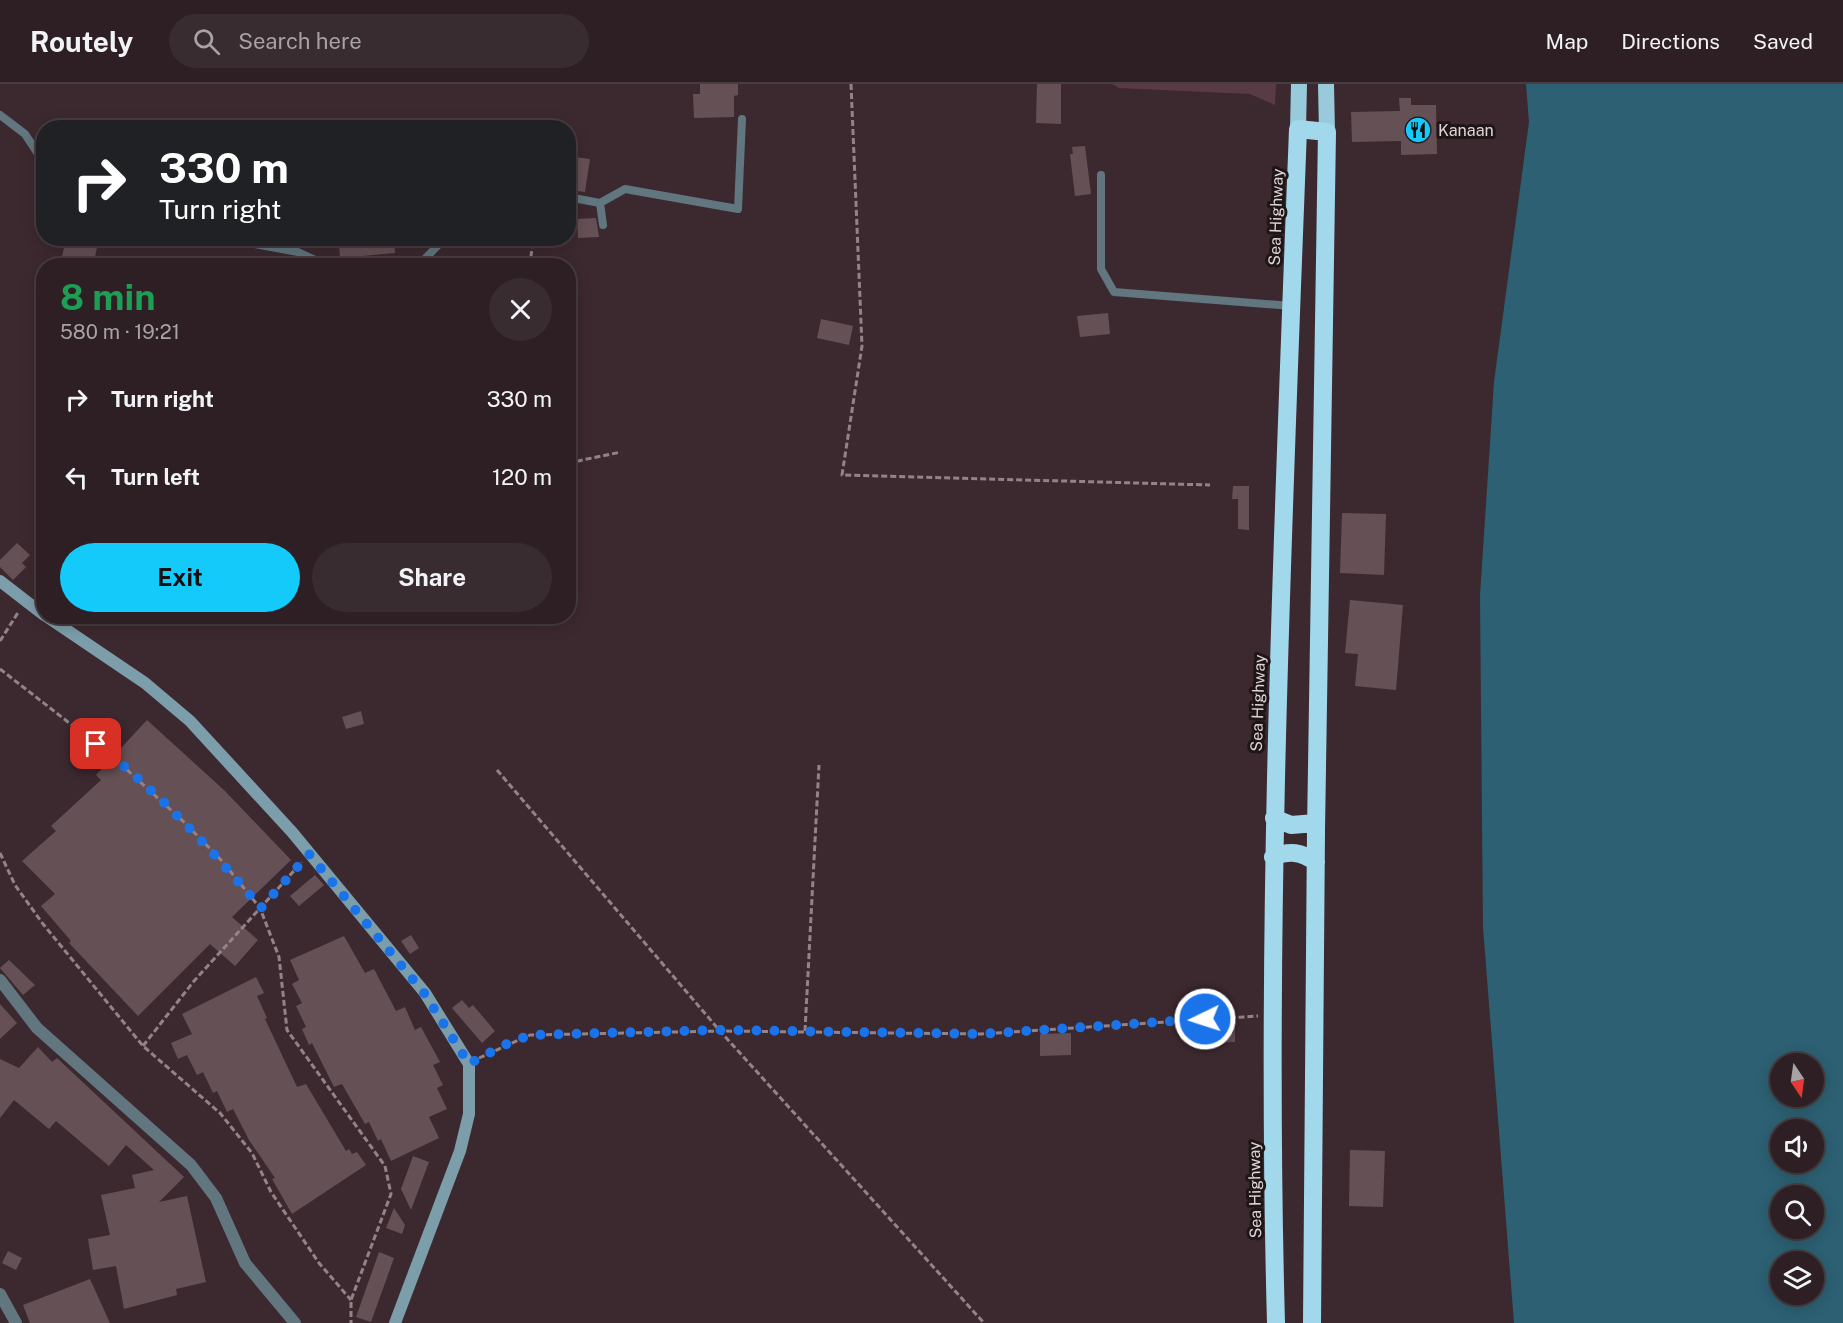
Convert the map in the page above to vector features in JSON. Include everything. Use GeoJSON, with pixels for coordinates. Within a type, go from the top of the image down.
{"type":"FeatureCollection","features":[{"type":"Feature","properties":{"kind":"highway","name":"Sea Highway"},"geometry":{"type":"LineString","coordinates":[[1276,1323],[1272,1015],[1273,857],[1299,84]]}},
{"type":"Feature","properties":{"kind":"highway"},"geometry":{"type":"LineString","coordinates":[[1312,1323],[1316,823],[1327,88]]}},
{"type":"Feature","properties":{"kind":"highway"},"geometry":{"type":"LineString","coordinates":[[1298,129],[1327,132]]}},
{"type":"Feature","properties":{"kind":"highway"},"geometry":{"type":"LineString","coordinates":[[1274,818],[1291,825],[1316,823]]}},
{"type":"Feature","properties":{"kind":"highway"},"geometry":{"type":"LineString","coordinates":[[1273,857],[1299,853],[1316,862]]}},
{"type":"Feature","properties":{"kind":"main road"},"geometry":{"type":"LineString","coordinates":[[0,580],[36,610]]}},
{"type":"Feature","properties":{"kind":"main road"},"geometry":{"type":"LineString","coordinates":[[57,624],[145,683],[190,721],[292,832],[424,993],[469,1064],[469,1114],[460,1151],[394,1323]]}},
{"type":"Feature","properties":{"kind":"street"},"geometry":{"type":"LineString","coordinates":[[0,980],[37,1028],[191,1165],[216,1198],[245,1263],[295,1323]]}},
{"type":"Feature","properties":{"kind":"street"},"geometry":{"type":"LineString","coordinates":[[0,1294],[16,1323]]}},
{"type":"Feature","properties":{"kind":"lane"},"geometry":{"type":"LineString","coordinates":[[0,115],[25,134],[36,151]]}},
{"type":"Feature","properties":{"kind":"lane"},"geometry":{"type":"LineString","coordinates":[[576,198],[600,203],[626,189],[738,210],[742,119]]}},
{"type":"Feature","properties":{"kind":"lane"},"geometry":{"type":"LineString","coordinates":[[1101,175],[1101,269],[1114,292],[1292,306]]}},
{"type":"Feature","properties":{"kind":"lane"},"geometry":{"type":"LineString","coordinates":[[600,203],[603,225]]}},
{"type":"Feature","properties":{"kind":"lane"},"geometry":{"type":"LineString","coordinates":[[265,246],[298,252],[311,258]]}},
{"type":"Feature","properties":{"kind":"lane"},"geometry":{"type":"LineString","coordinates":[[426,258],[437,246]]}},
{"type":"Feature","properties":{"kind":"path"},"geometry":{"type":"LineString","coordinates":[[851,84],[862,346],[842,475],[1210,485]]}},
{"type":"Feature","properties":{"kind":"path"},"geometry":{"type":"LineString","coordinates":[[576,461],[621,452]]}},
{"type":"Feature","properties":{"kind":"path"},"geometry":{"type":"LineString","coordinates":[[0,641],[25,602]]}},
{"type":"Feature","properties":{"kind":"path"},"geometry":{"type":"LineString","coordinates":[[0,669],[113,757],[222,861],[261,908],[279,957],[287,1030],[385,1166],[392,1194],[351,1300],[351,1323]]}},
{"type":"Feature","properties":{"kind":"path"},"geometry":{"type":"LineString","coordinates":[[805,1031],[819,765]]}},
{"type":"Feature","properties":{"kind":"path"},"geometry":{"type":"LineString","coordinates":[[497,770],[720,1030],[984,1323]]}},
{"type":"Feature","properties":{"kind":"path"},"geometry":{"type":"LineString","coordinates":[[0,853],[15,885],[43,924],[143,1046],[220,1113],[252,1153],[271,1192],[319,1263],[351,1300]]}},
{"type":"Feature","properties":{"kind":"path"},"geometry":{"type":"LineString","coordinates":[[143,1046],[194,981],[309,854]]}},
{"type":"Feature","properties":{"kind":"path"},"geometry":{"type":"LineString","coordinates":[[469,1064],[502,1046],[530,1035],[720,1030],[981,1034],[1272,1015]]}},
{"type":"Feature","properties":{"kind":"shaded area"},"geometry":{"type":"Polygon","coordinates":[[[1112,84],[1276,84],[1275,105],[1250,94],[1119,88],[1112,84]]]}},
{"type":"Feature","properties":{"kind":"water"},"geometry":{"type":"Polygon","coordinates":[[[1526,84],[1843,84],[1843,1323],[1514,1323],[1483,927],[1480,596],[1494,382],[1529,122],[1526,84]]]}},
{"type":"Feature","properties":{"kind":"building"},"geometry":{"type":"Polygon","coordinates":[[[700,84],[738,84],[738,95],[734,96],[734,117],[694,118],[693,94],[700,94],[700,84]]]}},
{"type":"Feature","properties":{"kind":"building"},"geometry":{"type":"Polygon","coordinates":[[[1037,84],[1061,84],[1061,124],[1036,123],[1037,84]]]}},
{"type":"Feature","properties":{"kind":"building"},"geometry":{"type":"Polygon","coordinates":[[[1399,98],[1411,98],[1411,105],[1436,105],[1437,154],[1401,155],[1401,141],[1352,142],[1351,112],[1400,111],[1399,98]]]}},
{"type":"Feature","properties":{"kind":"building"},"geometry":{"type":"Polygon","coordinates":[[[1085,146],[1091,194],[1075,196],[1070,154],[1073,154],[1072,147],[1085,146]]]}},
{"type":"Feature","properties":{"kind":"building"},"geometry":{"type":"Polygon","coordinates":[[[576,157],[590,159],[585,192],[576,191],[576,157]]]}},
{"type":"Feature","properties":{"kind":"building"},"geometry":{"type":"Polygon","coordinates":[[[596,218],[599,237],[578,238],[577,219],[596,218]]]}},
{"type":"Feature","properties":{"kind":"building"},"geometry":{"type":"Polygon","coordinates":[[[64,246],[97,246],[95,258],[62,258],[64,246]]]}},
{"type":"Feature","properties":{"kind":"building"},"geometry":{"type":"Polygon","coordinates":[[[339,246],[395,246],[395,253],[340,258],[339,246]]]}},
{"type":"Feature","properties":{"kind":"building"},"geometry":{"type":"Polygon","coordinates":[[[1108,313],[1110,334],[1080,337],[1077,316],[1108,313]]]}},
{"type":"Feature","properties":{"kind":"building"},"geometry":{"type":"Polygon","coordinates":[[[821,319],[853,326],[849,345],[817,338],[821,319]]]}},
{"type":"Feature","properties":{"kind":"building"},"geometry":{"type":"Polygon","coordinates":[[[1233,486],[1249,486],[1249,530],[1238,529],[1238,499],[1232,499],[1233,486]]]}},
{"type":"Feature","properties":{"kind":"building"},"geometry":{"type":"Polygon","coordinates":[[[1342,513],[1386,514],[1384,575],[1340,573],[1342,513]]]}},
{"type":"Feature","properties":{"kind":"building"},"geometry":{"type":"Polygon","coordinates":[[[17,543],[30,555],[22,563],[26,567],[13,580],[0,567],[0,560],[17,543]]]}},
{"type":"Feature","properties":{"kind":"building"},"geometry":{"type":"Polygon","coordinates":[[[1350,600],[1403,605],[1396,690],[1355,686],[1358,654],[1345,653],[1350,600]]]}},
{"type":"Feature","properties":{"kind":"building"},"geometry":{"type":"Polygon","coordinates":[[[361,711],[364,724],[346,729],[342,717],[361,711]]]}},
{"type":"Feature","properties":{"kind":"building"},"geometry":{"type":"Polygon","coordinates":[[[147,720],[225,791],[291,860],[232,917],[258,940],[235,966],[210,944],[138,1016],[69,943],[71,941],[41,906],[55,894],[22,861],[56,831],[51,826],[101,780],[96,775],[147,720]]]}},
{"type":"Feature","properties":{"kind":"building"},"geometry":{"type":"Polygon","coordinates":[[[315,875],[324,885],[299,906],[290,896],[315,875]]]}},
{"type":"Feature","properties":{"kind":"building"},"geometry":{"type":"Polygon","coordinates":[[[411,935],[419,948],[410,954],[401,941],[411,935]]]}},
{"type":"Feature","properties":{"kind":"building"},"geometry":{"type":"Polygon","coordinates":[[[344,936],[365,973],[374,969],[396,1011],[405,1007],[415,1030],[421,1027],[440,1062],[433,1065],[443,1085],[437,1088],[447,1109],[429,1117],[439,1138],[391,1161],[381,1139],[378,1141],[369,1122],[365,1124],[342,1084],[334,1087],[312,1043],[309,1045],[302,1029],[306,1027],[296,1006],[302,1003],[292,984],[299,980],[290,960],[344,936]]]}},
{"type":"Feature","properties":{"kind":"building"},"geometry":{"type":"Polygon","coordinates":[[[9,960],[35,985],[23,995],[0,968],[9,960]]]}},
{"type":"Feature","properties":{"kind":"building"},"geometry":{"type":"Polygon","coordinates":[[[256,977],[264,993],[257,996],[267,1018],[265,1019],[297,1087],[306,1084],[346,1151],[349,1149],[352,1154],[357,1152],[366,1165],[292,1214],[272,1179],[275,1178],[249,1140],[233,1109],[227,1112],[217,1091],[213,1093],[203,1072],[197,1075],[187,1055],[178,1059],[171,1043],[192,1034],[182,1014],[256,977]]]}},
{"type":"Feature","properties":{"kind":"building"},"geometry":{"type":"Polygon","coordinates":[[[462,1000],[469,1008],[473,1005],[495,1031],[482,1043],[452,1008],[462,1000]]]}},
{"type":"Feature","properties":{"kind":"building"},"geometry":{"type":"Polygon","coordinates":[[[0,1004],[17,1023],[0,1039],[0,1004]]]}},
{"type":"Feature","properties":{"kind":"building"},"geometry":{"type":"Polygon","coordinates":[[[1210,1025],[1235,1025],[1235,1042],[1210,1043],[1210,1025]]]}},
{"type":"Feature","properties":{"kind":"building"},"geometry":{"type":"Polygon","coordinates":[[[1071,1033],[1071,1055],[1040,1056],[1040,1034],[1071,1033]]]}},
{"type":"Feature","properties":{"kind":"building"},"geometry":{"type":"Polygon","coordinates":[[[38,1047],[52,1062],[57,1058],[184,1177],[159,1202],[187,1196],[206,1282],[176,1289],[177,1295],[124,1309],[116,1266],[93,1270],[88,1239],[110,1235],[101,1195],[135,1188],[132,1175],[154,1170],[126,1145],[109,1166],[56,1121],[49,1129],[14,1100],[0,1118],[0,1059],[19,1068],[38,1047]]]}},
{"type":"Feature","properties":{"kind":"building"},"geometry":{"type":"Polygon","coordinates":[[[1350,1150],[1385,1151],[1383,1207],[1349,1206],[1350,1150]]]}},
{"type":"Feature","properties":{"kind":"building"},"geometry":{"type":"Polygon","coordinates":[[[413,1156],[429,1162],[411,1210],[401,1189],[413,1156]]]}},
{"type":"Feature","properties":{"kind":"building"},"geometry":{"type":"Polygon","coordinates":[[[394,1208],[405,1225],[402,1234],[386,1228],[394,1208]]]}},
{"type":"Feature","properties":{"kind":"building"},"geometry":{"type":"Polygon","coordinates":[[[8,1251],[22,1258],[16,1270],[2,1263],[8,1251]]]}},
{"type":"Feature","properties":{"kind":"building"},"geometry":{"type":"Polygon","coordinates":[[[379,1252],[394,1258],[371,1322],[356,1317],[379,1252]]]}},
{"type":"Feature","properties":{"kind":"building"},"geometry":{"type":"Polygon","coordinates":[[[90,1279],[110,1323],[30,1323],[23,1305],[90,1279]]]}},
{"type":"Feature","properties":{"kind":"place","name":"Kanaan"},"geometry":{"type":"Point","coordinates":[1418,130]}},
{"type":"Feature","properties":{"kind":"route"},"geometry":{"type":"LineString","coordinates":[[96,744],[185,823],[222,861],[261,908],[309,854],[424,993],[469,1064],[502,1046],[530,1035],[720,1030],[981,1034],[1205,1019]]}}]}
